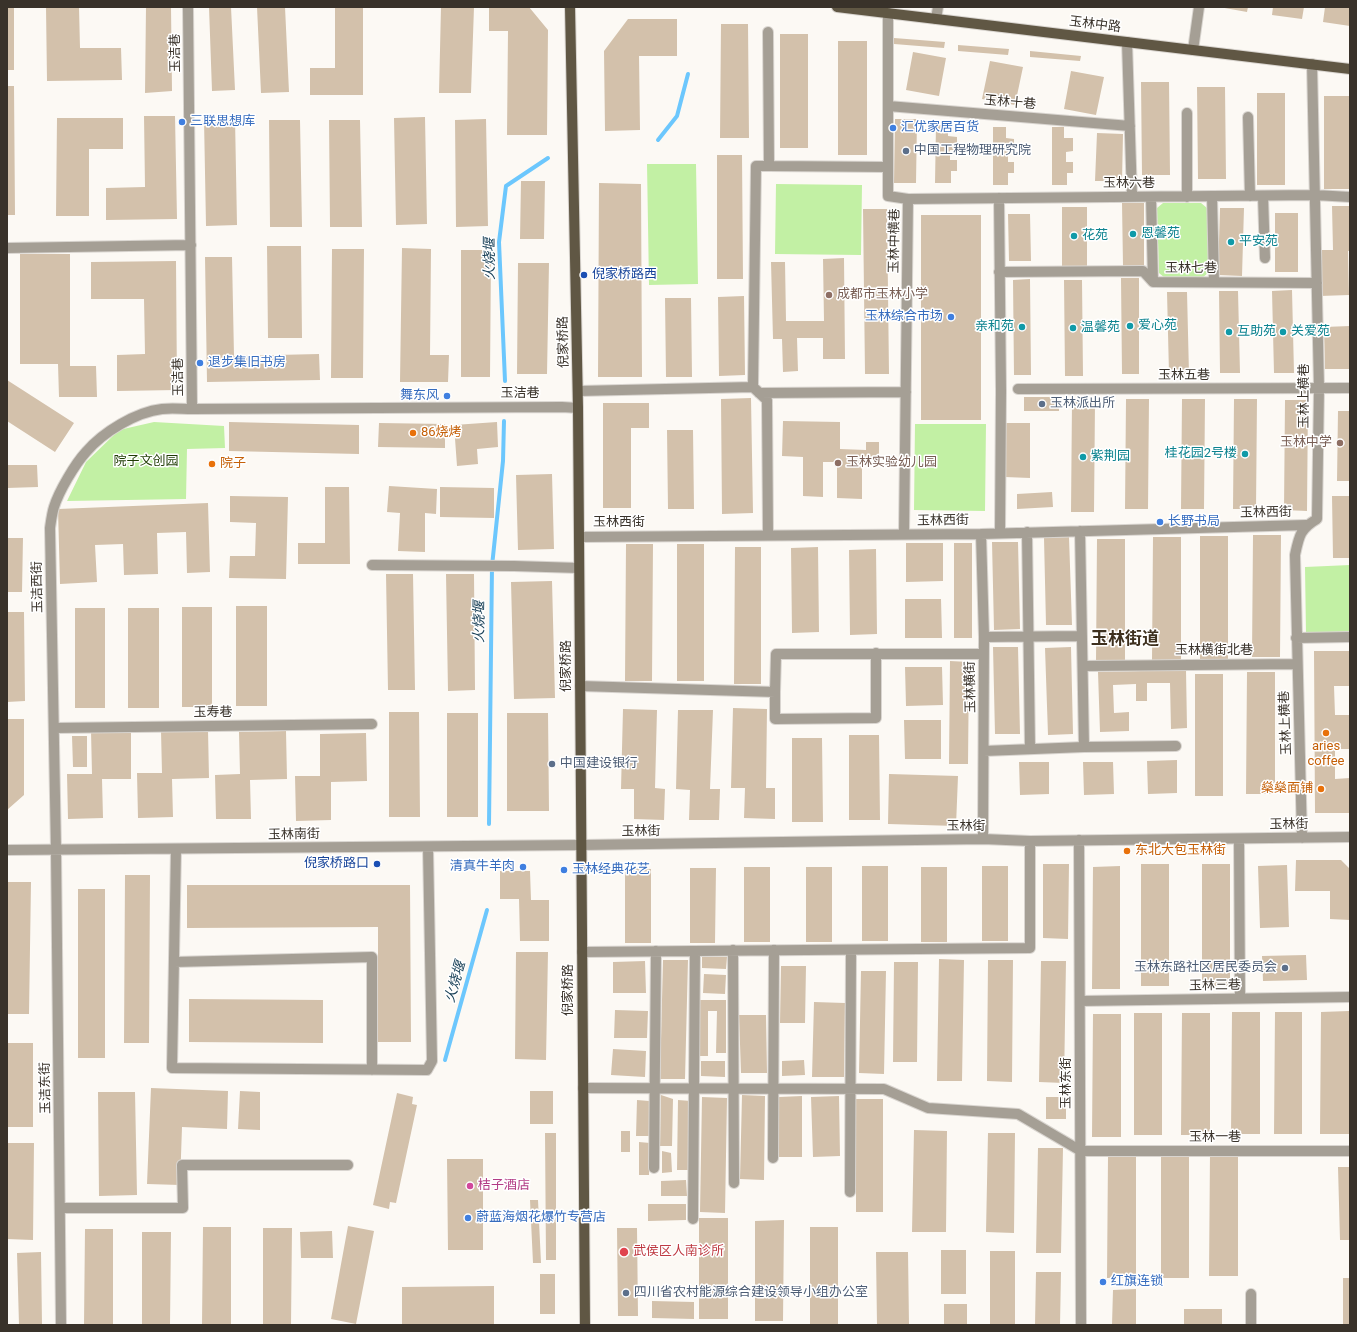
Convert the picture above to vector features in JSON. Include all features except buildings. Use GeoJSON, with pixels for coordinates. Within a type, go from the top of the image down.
{"type":"FeatureCollection","features":[{"type":"Feature","properties":{"kind":"main road","name":"倪家桥路"},"geometry":{"type":"LineString","coordinates":[[570,7],[578,391],[585,1325]]}},
{"type":"Feature","properties":{"kind":"main road","name":"玉林中路"},"geometry":{"type":"LineString","coordinates":[[837,7],[1350,69]]}},
{"type":"Feature","properties":{"kind":"street","name":"玉洁巷"},"geometry":{"type":"LineString","coordinates":[[188,7],[192,409],[578,408]]}},
{"type":"Feature","properties":{"kind":"street"},"geometry":{"type":"LineString","coordinates":[[936,19],[938,7]]}},
{"type":"Feature","properties":{"kind":"street"},"geometry":{"type":"LineString","coordinates":[[1193,50],[1199,7]]}},
{"type":"Feature","properties":{"kind":"street","name":"玉林中横巷"},"geometry":{"type":"LineString","coordinates":[[888,13],[888,196],[908,199],[904,534]]}},
{"type":"Feature","properties":{"kind":"street"},"geometry":{"type":"LineString","coordinates":[[768,32],[769,166]]}},
{"type":"Feature","properties":{"kind":"street"},"geometry":{"type":"LineString","coordinates":[[1127,42],[1132,197]]}},
{"type":"Feature","properties":{"kind":"street","name":"玉林上横巷"},"geometry":{"type":"LineString","coordinates":[[1302,838],[1295,555],[1298,539],[1306,525],[1317,519],[1319,388],[1312,64]]}},
{"type":"Feature","properties":{"kind":"street","name":"玉林十巷"},"geometry":{"type":"LineString","coordinates":[[888,106],[1130,126]]}},
{"type":"Feature","properties":{"kind":"street"},"geometry":{"type":"LineString","coordinates":[[1187,112],[1188,197]]}},
{"type":"Feature","properties":{"kind":"street"},"geometry":{"type":"LineString","coordinates":[[1248,117],[1250,196]]}},
{"type":"Feature","properties":{"kind":"street"},"geometry":{"type":"LineString","coordinates":[[768,535],[767,400],[756,390],[756,166],[888,167]]}},
{"type":"Feature","properties":{"kind":"street","name":"玉林六巷"},"geometry":{"type":"LineString","coordinates":[[908,199],[1315,195],[1350,197]]}},
{"type":"Feature","properties":{"kind":"street"},"geometry":{"type":"LineString","coordinates":[[1212,196],[1214,282]]}},
{"type":"Feature","properties":{"kind":"street"},"geometry":{"type":"LineString","coordinates":[[1263,196],[1265,258]]}},
{"type":"Feature","properties":{"kind":"street"},"geometry":{"type":"LineString","coordinates":[[1151,197],[1153,282]]}},
{"type":"Feature","properties":{"kind":"street"},"geometry":{"type":"LineString","coordinates":[[998,198],[1001,391],[1000,533]]}},
{"type":"Feature","properties":{"kind":"street"},"geometry":{"type":"LineString","coordinates":[[7,248],[191,244]]}},
{"type":"Feature","properties":{"kind":"street","name":"玉林七巷"},"geometry":{"type":"LineString","coordinates":[[999,272],[1143,271],[1153,282],[1316,283]]}},
{"type":"Feature","properties":{"kind":"street","name":"玉林五巷"},"geometry":{"type":"LineString","coordinates":[[1018,389],[1094,390],[1350,388]]}},
{"type":"Feature","properties":{"kind":"street"},"geometry":{"type":"LineString","coordinates":[[578,391],[756,390],[906,392]]}},
{"type":"Feature","properties":{"kind":"street","name":"玉洁西街"},"geometry":{"type":"LineString","coordinates":[[56,850],[50,528],[54,507],[64,484],[86,452],[104,435],[123,422],[145,412],[162,409],[192,409]]}},
{"type":"Feature","properties":{"kind":"street","name":"玉林西街"},"geometry":{"type":"LineString","coordinates":[[579,537],[981,534],[1306,525]]}},
{"type":"Feature","properties":{"kind":"street"},"geometry":{"type":"LineString","coordinates":[[1080,531],[1084,747]]}},
{"type":"Feature","properties":{"kind":"street"},"geometry":{"type":"LineString","coordinates":[[1027,532],[1030,749]]}},
{"type":"Feature","properties":{"kind":"street","name":"玉林横街"},"geometry":{"type":"LineString","coordinates":[[981,534],[984,637],[983,839]]}},
{"type":"Feature","properties":{"kind":"street"},"geometry":{"type":"LineString","coordinates":[[372,565],[579,568]]}},
{"type":"Feature","properties":{"kind":"street"},"geometry":{"type":"LineString","coordinates":[[984,637],[1082,636]]}},
{"type":"Feature","properties":{"kind":"street"},"geometry":{"type":"LineString","coordinates":[[1296,638],[1350,637]]}},
{"type":"Feature","properties":{"kind":"street"},"geometry":{"type":"LineString","coordinates":[[876,653],[876,718],[775,719],[776,654],[876,653],[983,654]]}},
{"type":"Feature","properties":{"kind":"street","name":"玉林横街北巷"},"geometry":{"type":"LineString","coordinates":[[1083,666],[1297,664]]}},
{"type":"Feature","properties":{"kind":"street"},"geometry":{"type":"LineString","coordinates":[[580,686],[775,692]]}},
{"type":"Feature","properties":{"kind":"street","name":"玉寿巷"},"geometry":{"type":"LineString","coordinates":[[54,728],[372,724]]}},
{"type":"Feature","properties":{"kind":"street"},"geometry":{"type":"LineString","coordinates":[[984,751],[1084,747],[1176,746]]}},
{"type":"Feature","properties":{"kind":"street","name":"玉林街"},"geometry":{"type":"LineString","coordinates":[[581,845],[983,839],[1030,841],[1350,838]]}},
{"type":"Feature","properties":{"kind":"street"},"geometry":{"type":"LineString","coordinates":[[1239,839],[1240,998]]}},
{"type":"Feature","properties":{"kind":"street","name":"玉林东街"},"geometry":{"type":"LineString","coordinates":[[1079,840],[1081,1325]]}},
{"type":"Feature","properties":{"kind":"street"},"geometry":{"type":"LineString","coordinates":[[582,952],[1030,948],[1030,841]]}},
{"type":"Feature","properties":{"kind":"street","name":"玉林南街"},"geometry":{"type":"LineString","coordinates":[[7,850],[581,845]]}},
{"type":"Feature","properties":{"kind":"street"},"geometry":{"type":"LineString","coordinates":[[176,849],[172,1068],[427,1070],[432,1061],[428,847]]}},
{"type":"Feature","properties":{"kind":"street","name":"玉洁东街"},"geometry":{"type":"LineString","coordinates":[[56,850],[61,1325]]}},
{"type":"Feature","properties":{"kind":"street"},"geometry":{"type":"LineString","coordinates":[[733,950],[734,1183]]}},
{"type":"Feature","properties":{"kind":"street"},"geometry":{"type":"LineString","coordinates":[[773,1158],[774,950]]}},
{"type":"Feature","properties":{"kind":"street"},"geometry":{"type":"LineString","coordinates":[[850,1192],[851,950]]}},
{"type":"Feature","properties":{"kind":"street"},"geometry":{"type":"LineString","coordinates":[[654,1168],[656,951]]}},
{"type":"Feature","properties":{"kind":"street"},"geometry":{"type":"LineString","coordinates":[[693,1219],[695,951]]}},
{"type":"Feature","properties":{"kind":"street"},"geometry":{"type":"LineString","coordinates":[[174,962],[372,958],[372,1070]]}},
{"type":"Feature","properties":{"kind":"street","name":"玉林三巷"},"geometry":{"type":"LineString","coordinates":[[1080,1001],[1350,997]]}},
{"type":"Feature","properties":{"kind":"street"},"geometry":{"type":"LineString","coordinates":[[583,1088],[884,1089],[928,1108],[1018,1114],[1081,1151]]}},
{"type":"Feature","properties":{"kind":"street","name":"玉林一巷"},"geometry":{"type":"LineString","coordinates":[[1081,1151],[1350,1151]]}},
{"type":"Feature","properties":{"kind":"street"},"geometry":{"type":"LineString","coordinates":[[60,1208],[183,1208],[182,1165],[348,1165]]}},
{"type":"Feature","properties":{"kind":"street"},"geometry":{"type":"LineString","coordinates":[[1251,1294],[1251,1325]]}},
{"type":"Feature","properties":{"kind":"green space"},"geometry":{"type":"Polygon","coordinates":[[[647,164],[696,164],[698,284],[649,285],[647,164]]]}},
{"type":"Feature","properties":{"kind":"green space"},"geometry":{"type":"Polygon","coordinates":[[[776,184],[862,185],[861,255],[775,254],[776,184]]]}},
{"type":"Feature","properties":{"kind":"green space"},"geometry":{"type":"Polygon","coordinates":[[[1163,203],[1201,203],[1207,208],[1209,272],[1201,279],[1165,278],[1159,273],[1157,208],[1163,203]]]}},
{"type":"Feature","properties":{"kind":"green space","name":"院子文创园"},"geometry":{"type":"Polygon","coordinates":[[[154,422],[224,426],[225,448],[187,449],[186,499],[67,501],[86,462],[119,430],[154,422]]]}},
{"type":"Feature","properties":{"kind":"green space"},"geometry":{"type":"Polygon","coordinates":[[[915,424],[986,424],[985,511],[914,510],[915,424]]]}},
{"type":"Feature","properties":{"kind":"green space"},"geometry":{"type":"Polygon","coordinates":[[[1350,565],[1350,633],[1306,634],[1305,567],[1350,565]]]}},
{"type":"Feature","properties":{"kind":"waterway","name":"火烧堰"},"geometry":{"type":"LineString","coordinates":[[658,140],[677,116],[688,74]]}},
{"type":"Feature","properties":{"kind":"waterway","name":"火烧堰"},"geometry":{"type":"LineString","coordinates":[[505,381],[499,242],[506,186],[548,158]]}},
{"type":"Feature","properties":{"kind":"waterway","name":"火烧堰"},"geometry":{"type":"LineString","coordinates":[[489,824],[492,566],[503,461],[504,421]]}},
{"type":"Feature","properties":{"kind":"waterway","name":"火烧堰"},"geometry":{"type":"LineString","coordinates":[[445,1060],[487,910]]}},
{"type":"Feature","properties":{"kind":"place","name":"三联思想库"},"geometry":{"type":"Point","coordinates":[182,122]}},
{"type":"Feature","properties":{"kind":"place","name":"汇优家居百货"},"geometry":{"type":"Point","coordinates":[893,128]}},
{"type":"Feature","properties":{"kind":"place","name":"中国工程物理研究院"},"geometry":{"type":"Point","coordinates":[906,151]}},
{"type":"Feature","properties":{"kind":"place","name":"恩馨苑"},"geometry":{"type":"Point","coordinates":[1133,234]}},
{"type":"Feature","properties":{"kind":"place","name":"花苑"},"geometry":{"type":"Point","coordinates":[1074,236]}},
{"type":"Feature","properties":{"kind":"place","name":"平安苑"},"geometry":{"type":"Point","coordinates":[1231,242]}},
{"type":"Feature","properties":{"kind":"place","name":"倪家桥路西"},"geometry":{"type":"Point","coordinates":[584,275]}},
{"type":"Feature","properties":{"kind":"place","name":"成都市玉林小学"},"geometry":{"type":"Point","coordinates":[829,295]}},
{"type":"Feature","properties":{"kind":"place","name":"玉林综合市场"},"geometry":{"type":"Point","coordinates":[951,317]}},
{"type":"Feature","properties":{"kind":"place","name":"爱心苑"},"geometry":{"type":"Point","coordinates":[1130,326]}},
{"type":"Feature","properties":{"kind":"place","name":"亲和苑"},"geometry":{"type":"Point","coordinates":[1022,327]}},
{"type":"Feature","properties":{"kind":"place","name":"温馨苑"},"geometry":{"type":"Point","coordinates":[1073,328]}},
{"type":"Feature","properties":{"kind":"place","name":"互助苑"},"geometry":{"type":"Point","coordinates":[1229,332]}},
{"type":"Feature","properties":{"kind":"place","name":"关爱苑"},"geometry":{"type":"Point","coordinates":[1283,332]}},
{"type":"Feature","properties":{"kind":"place","name":"退步集旧书房"},"geometry":{"type":"Point","coordinates":[200,363]}},
{"type":"Feature","properties":{"kind":"place","name":"舞东风"},"geometry":{"type":"Point","coordinates":[447,396]}},
{"type":"Feature","properties":{"kind":"place","name":"玉林派出所"},"geometry":{"type":"Point","coordinates":[1042,404]}},
{"type":"Feature","properties":{"kind":"place","name":"86烧烤"},"geometry":{"type":"Point","coordinates":[413,433]}},
{"type":"Feature","properties":{"kind":"place","name":"玉林中学"},"geometry":{"type":"Point","coordinates":[1340,443]}},
{"type":"Feature","properties":{"kind":"place","name":"桂花园2号楼"},"geometry":{"type":"Point","coordinates":[1245,454]}},
{"type":"Feature","properties":{"kind":"place","name":"紫荆园"},"geometry":{"type":"Point","coordinates":[1083,457]}},
{"type":"Feature","properties":{"kind":"place","name":"玉林实验幼儿园"},"geometry":{"type":"Point","coordinates":[838,463]}},
{"type":"Feature","properties":{"kind":"place","name":"院子"},"geometry":{"type":"Point","coordinates":[212,464]}},
{"type":"Feature","properties":{"kind":"place","name":"长野书局"},"geometry":{"type":"Point","coordinates":[1160,522]}},
{"type":"Feature","properties":{"kind":"place","name":"aries coffee"},"geometry":{"type":"Point","coordinates":[1326,733]}},
{"type":"Feature","properties":{"kind":"place","name":"中国建设银行"},"geometry":{"type":"Point","coordinates":[552,764]}},
{"type":"Feature","properties":{"kind":"place","name":"燊燊面铺"},"geometry":{"type":"Point","coordinates":[1321,789]}},
{"type":"Feature","properties":{"kind":"place","name":"东北大包玉林街"},"geometry":{"type":"Point","coordinates":[1127,851]}},
{"type":"Feature","properties":{"kind":"place","name":"倪家桥路口"},"geometry":{"type":"Point","coordinates":[377,864]}},
{"type":"Feature","properties":{"kind":"place","name":"清真牛羊肉"},"geometry":{"type":"Point","coordinates":[523,867]}},
{"type":"Feature","properties":{"kind":"place","name":"玉林经典花艺"},"geometry":{"type":"Point","coordinates":[564,870]}},
{"type":"Feature","properties":{"kind":"place","name":"玉林东路社区居民委员会"},"geometry":{"type":"Point","coordinates":[1285,968]}},
{"type":"Feature","properties":{"kind":"place","name":"桔子酒店"},"geometry":{"type":"Point","coordinates":[470,1186]}},
{"type":"Feature","properties":{"kind":"place","name":"蔚蓝海烟花爆竹专营店"},"geometry":{"type":"Point","coordinates":[468,1218]}},
{"type":"Feature","properties":{"kind":"place","name":"武侯区人南诊所"},"geometry":{"type":"Point","coordinates":[624,1252]}},
{"type":"Feature","properties":{"kind":"place","name":"红旗连锁"},"geometry":{"type":"Point","coordinates":[1103,1282]}},
{"type":"Feature","properties":{"kind":"place","name":"四川省农村能源综合建设领导小组办公室"},"geometry":{"type":"Point","coordinates":[626,1293]}},
{"type":"Feature","properties":{"kind":"district","name":"玉林街道"},"geometry":{"type":"Point","coordinates":[1125,640]}}]}
